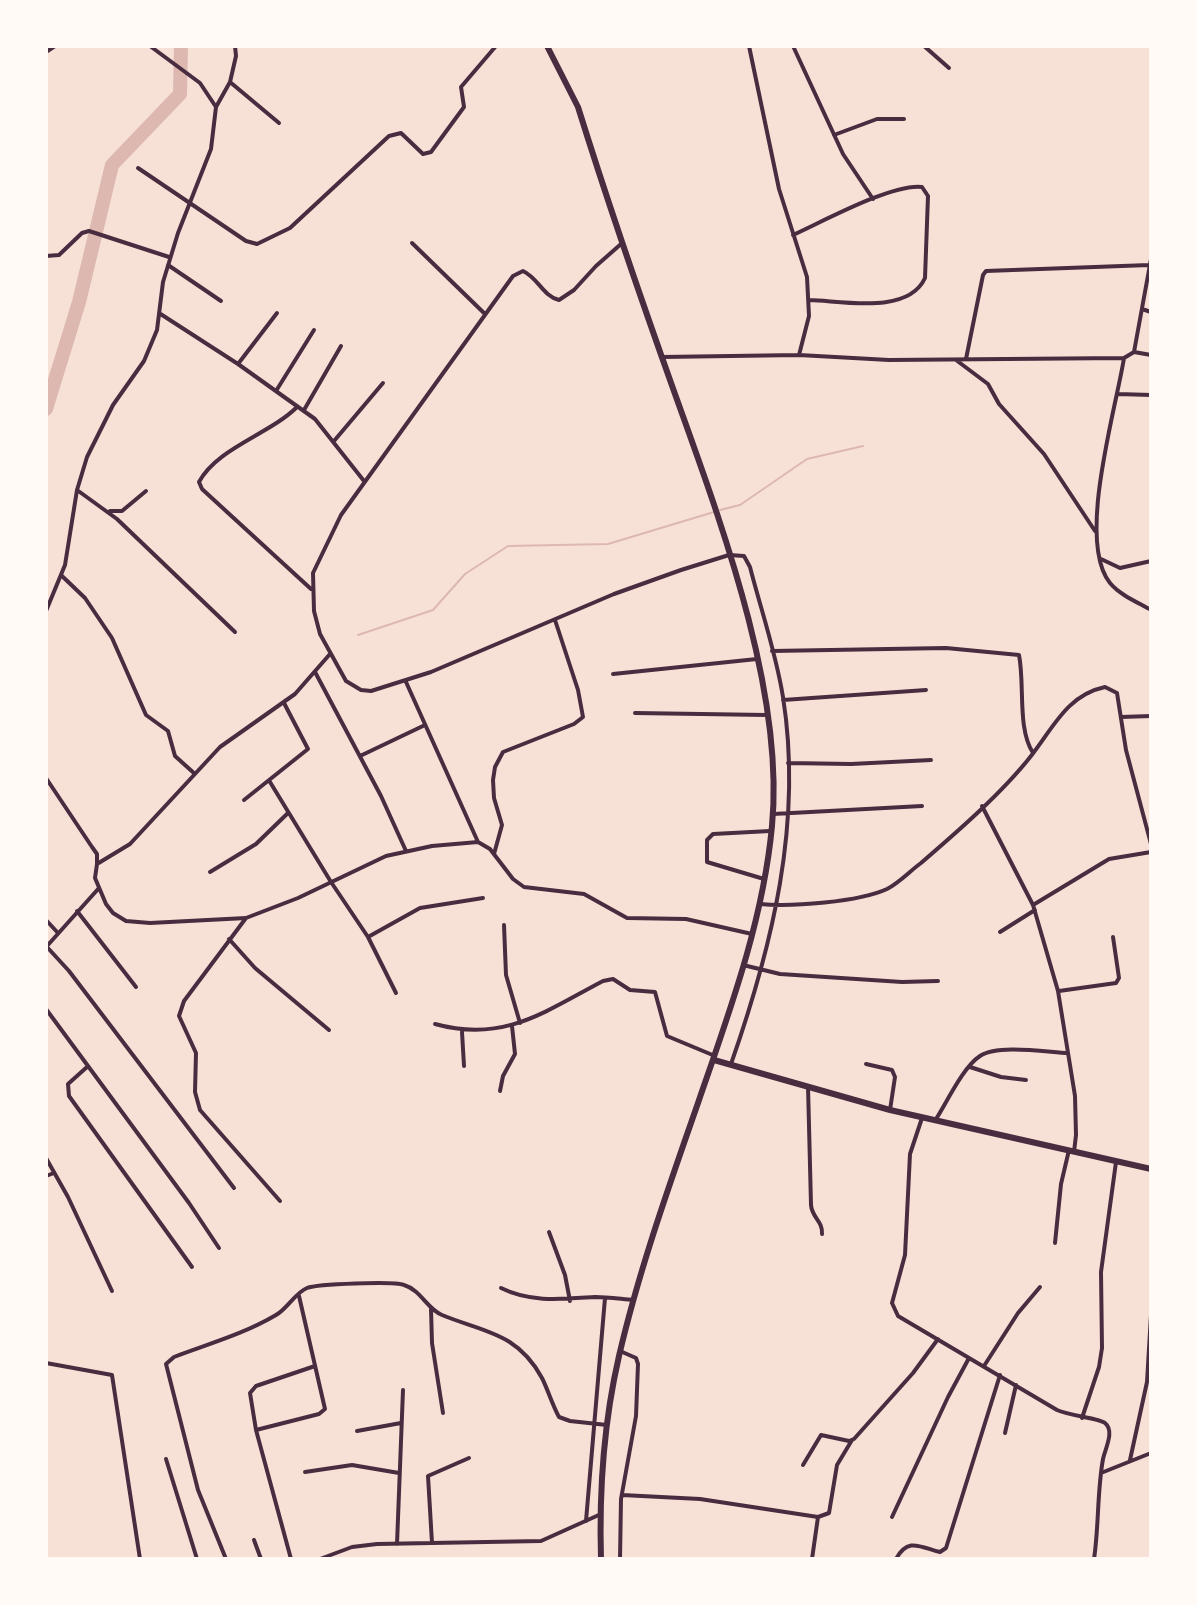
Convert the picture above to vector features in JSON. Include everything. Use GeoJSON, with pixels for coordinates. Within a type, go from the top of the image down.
{"type":"FeatureCollection","features":[{"type":"Feature","properties":{"kind":"main road"},"geometry":{"type":"LineString","coordinates":[[547,46],[578,107],[712,497],[757,659],[767,715],[773,814],[760,904],[752,934],[620,1351],[608,1425],[601,1559]]}},
{"type":"Feature","properties":{"kind":"main road"},"geometry":{"type":"LineString","coordinates":[[714,1058],[935,1122],[1151,1169]]}},
{"type":"Feature","properties":{"kind":"street"},"geometry":{"type":"LineString","coordinates":[[46,52],[55,46]]}},
{"type":"Feature","properties":{"kind":"street"},"geometry":{"type":"LineString","coordinates":[[150,46],[200,83],[216,107]]}},
{"type":"Feature","properties":{"kind":"street"},"geometry":{"type":"LineString","coordinates":[[46,611],[62,576],[77,490],[92,442],[149,351],[157,330],[163,282],[211,149],[216,107],[230,82],[235,46]]}},
{"type":"Feature","properties":{"kind":"street"},"geometry":{"type":"LineString","coordinates":[[138,168],[252,243],[263,242],[282,234],[389,136],[401,133],[423,154],[431,152],[464,107],[461,87],[496,46]]}},
{"type":"Feature","properties":{"kind":"street"},"geometry":{"type":"LineString","coordinates":[[793,46],[834,135],[853,171],[873,199]]}},
{"type":"Feature","properties":{"kind":"street"},"geometry":{"type":"LineString","coordinates":[[924,46],[949,68]]}},
{"type":"Feature","properties":{"kind":"street"},"geometry":{"type":"LineString","coordinates":[[751,47],[779,189],[807,277],[810,300],[799,355]]}},
{"type":"Feature","properties":{"kind":"street"},"geometry":{"type":"LineString","coordinates":[[230,82],[279,123]]}},
{"type":"Feature","properties":{"kind":"street"},"geometry":{"type":"LineString","coordinates":[[834,135],[877,119],[904,119]]}},
{"type":"Feature","properties":{"kind":"street"},"geometry":{"type":"LineString","coordinates":[[793,235],[873,199],[916,186],[925,190],[929,203],[922,285],[894,303],[810,300]]}},
{"type":"Feature","properties":{"kind":"street"},"geometry":{"type":"LineString","coordinates":[[46,256],[59,255],[82,233],[89,231],[170,258]]}},
{"type":"Feature","properties":{"kind":"street"},"geometry":{"type":"LineString","coordinates":[[412,243],[486,314]]}},
{"type":"Feature","properties":{"kind":"street"},"geometry":{"type":"LineString","coordinates":[[623,243],[565,298],[555,300],[529,274],[519,272],[513,276],[364,481],[331,534],[313,573],[312,589],[320,634],[330,654],[346,681],[361,690],[371,691],[406,682],[635,586],[729,555],[742,554],[747,559],[783,700],[788,814],[777,906],[762,971],[731,1065]]}},
{"type":"Feature","properties":{"kind":"street"},"geometry":{"type":"LineString","coordinates":[[966,359],[986,271],[1150,262],[1134,352]]}},
{"type":"Feature","properties":{"kind":"street"},"geometry":{"type":"LineString","coordinates":[[168,265],[221,301]]}},
{"type":"Feature","properties":{"kind":"street"},"geometry":{"type":"LineString","coordinates":[[1142,309],[1151,312]]}},
{"type":"Feature","properties":{"kind":"street"},"geometry":{"type":"LineString","coordinates":[[159,313],[238,364],[322,425],[364,481]]}},
{"type":"Feature","properties":{"kind":"street"},"geometry":{"type":"LineString","coordinates":[[238,364],[277,313]]}},
{"type":"Feature","properties":{"kind":"street"},"geometry":{"type":"LineString","coordinates":[[276,391],[314,330]]}},
{"type":"Feature","properties":{"kind":"street"},"geometry":{"type":"LineString","coordinates":[[304,411],[341,346]]}},
{"type":"Feature","properties":{"kind":"street"},"geometry":{"type":"LineString","coordinates":[[662,357],[799,355],[889,360],[1124,358],[1134,352],[1151,355]]}},
{"type":"Feature","properties":{"kind":"street"},"geometry":{"type":"LineString","coordinates":[[1124,358],[1101,473],[1096,533],[1099,559],[1110,583],[1122,594],[1151,610]]}},
{"type":"Feature","properties":{"kind":"street"},"geometry":{"type":"LineString","coordinates":[[954,359],[988,384],[999,404],[1044,454],[1096,533]]}},
{"type":"Feature","properties":{"kind":"street"},"geometry":{"type":"LineString","coordinates":[[334,441],[383,383]]}},
{"type":"Feature","properties":{"kind":"street"},"geometry":{"type":"LineString","coordinates":[[1118,394],[1151,395]]}},
{"type":"Feature","properties":{"kind":"street"},"geometry":{"type":"LineString","coordinates":[[297,407],[280,424],[245,441],[206,470],[199,482],[202,489],[312,589]]}},
{"type":"Feature","properties":{"kind":"street"},"geometry":{"type":"LineString","coordinates":[[77,490],[107,511],[235,632]]}},
{"type":"Feature","properties":{"kind":"street"},"geometry":{"type":"LineString","coordinates":[[107,511],[122,511],[146,491]]}},
{"type":"Feature","properties":{"kind":"street"},"geometry":{"type":"LineString","coordinates":[[1099,559],[1120,568],[1151,561]]}},
{"type":"Feature","properties":{"kind":"street"},"geometry":{"type":"LineString","coordinates":[[62,576],[85,598],[112,638],[146,715],[168,731],[175,756],[195,774]]}},
{"type":"Feature","properties":{"kind":"street"},"geometry":{"type":"LineString","coordinates":[[494,854],[502,825],[494,798],[493,780],[495,767],[503,752],[574,724],[583,717],[578,690],[555,620]]}},
{"type":"Feature","properties":{"kind":"street"},"geometry":{"type":"LineString","coordinates":[[772,651],[946,648],[1019,655],[1025,731],[1033,753]]}},
{"type":"Feature","properties":{"kind":"street"},"geometry":{"type":"LineString","coordinates":[[97,864],[130,844],[220,747],[284,703],[330,654]]}},
{"type":"Feature","properties":{"kind":"street"},"geometry":{"type":"LineString","coordinates":[[613,674],[757,659]]}},
{"type":"Feature","properties":{"kind":"street"},"geometry":{"type":"LineString","coordinates":[[315,672],[396,826],[406,851]]}},
{"type":"Feature","properties":{"kind":"street"},"geometry":{"type":"LineString","coordinates":[[406,682],[478,842],[494,854],[513,879],[524,887],[584,894],[627,918],[686,919],[752,934]]}},
{"type":"Feature","properties":{"kind":"street"},"geometry":{"type":"LineString","coordinates":[[760,904],[777,906],[825,902],[885,890],[949,839],[982,806],[1033,753],[1060,715],[1087,692],[1105,687],[1114,689],[1119,698],[1126,750],[1151,844]]}},
{"type":"Feature","properties":{"kind":"street"},"geometry":{"type":"LineString","coordinates":[[783,700],[926,690]]}},
{"type":"Feature","properties":{"kind":"street"},"geometry":{"type":"LineString","coordinates":[[244,800],[308,749],[284,703]]}},
{"type":"Feature","properties":{"kind":"street"},"geometry":{"type":"LineString","coordinates":[[635,713],[767,715]]}},
{"type":"Feature","properties":{"kind":"street"},"geometry":{"type":"LineString","coordinates":[[1120,717],[1151,716]]}},
{"type":"Feature","properties":{"kind":"street"},"geometry":{"type":"LineString","coordinates":[[360,756],[425,725]]}},
{"type":"Feature","properties":{"kind":"street"},"geometry":{"type":"LineString","coordinates":[[788,763],[931,760]]}},
{"type":"Feature","properties":{"kind":"street"},"geometry":{"type":"LineString","coordinates":[[46,779],[97,854],[95,878],[113,913],[134,923],[246,918],[386,856],[478,842]]}},
{"type":"Feature","properties":{"kind":"street"},"geometry":{"type":"LineString","coordinates":[[270,782],[368,937],[396,993]]}},
{"type":"Feature","properties":{"kind":"street"},"geometry":{"type":"LineString","coordinates":[[773,814],[922,806]]}},
{"type":"Feature","properties":{"kind":"street"},"geometry":{"type":"LineString","coordinates":[[982,806],[1034,908],[1058,991],[1075,1096],[1076,1135],[1061,1184],[1055,1243]]}},
{"type":"Feature","properties":{"kind":"street"},"geometry":{"type":"LineString","coordinates":[[210,872],[256,844],[288,813]]}},
{"type":"Feature","properties":{"kind":"street"},"geometry":{"type":"LineString","coordinates":[[764,879],[707,862],[707,840],[713,834],[771,831]]}},
{"type":"Feature","properties":{"kind":"street"},"geometry":{"type":"LineString","coordinates":[[1000,932],[1114,857],[1151,852]]}},
{"type":"Feature","properties":{"kind":"street"},"geometry":{"type":"LineString","coordinates":[[99,888],[46,947],[69,971],[234,1188]]}},
{"type":"Feature","properties":{"kind":"street"},"geometry":{"type":"LineString","coordinates":[[368,937],[415,910],[483,898]]}},
{"type":"Feature","properties":{"kind":"street"},"geometry":{"type":"LineString","coordinates":[[77,911],[136,987]]}},
{"type":"Feature","properties":{"kind":"street"},"geometry":{"type":"LineString","coordinates":[[246,918],[184,1001],[179,1016],[196,1053],[195,1092],[200,1110],[280,1201]]}},
{"type":"Feature","properties":{"kind":"street"},"geometry":{"type":"LineString","coordinates":[[46,920],[58,933]]}},
{"type":"Feature","properties":{"kind":"street"},"geometry":{"type":"LineString","coordinates":[[504,925],[506,975],[520,1023]]}},
{"type":"Feature","properties":{"kind":"street"},"geometry":{"type":"LineString","coordinates":[[1058,991],[1116,983],[1119,978],[1113,937]]}},
{"type":"Feature","properties":{"kind":"street"},"geometry":{"type":"LineString","coordinates":[[229,939],[255,968],[329,1030]]}},
{"type":"Feature","properties":{"kind":"street"},"geometry":{"type":"LineString","coordinates":[[743,965],[762,971],[889,981],[938,981]]}},
{"type":"Feature","properties":{"kind":"street"},"geometry":{"type":"LineString","coordinates":[[435,1024],[462,1032],[512,1026],[603,981],[613,979],[630,990],[655,992],[667,1036],[714,1058]]}},
{"type":"Feature","properties":{"kind":"street"},"geometry":{"type":"LineString","coordinates":[[46,1009],[219,1248]]}},
{"type":"Feature","properties":{"kind":"street"},"geometry":{"type":"LineString","coordinates":[[500,1091],[503,1076],[515,1054],[512,1026]]}},
{"type":"Feature","properties":{"kind":"street"},"geometry":{"type":"LineString","coordinates":[[462,1032],[464,1066]]}},
{"type":"Feature","properties":{"kind":"street"},"geometry":{"type":"LineString","coordinates":[[935,1122],[977,1058],[995,1051],[1068,1053]]}},
{"type":"Feature","properties":{"kind":"street"},"geometry":{"type":"LineString","coordinates":[[866,1064],[892,1070],[895,1077],[890,1110]]}},
{"type":"Feature","properties":{"kind":"street"},"geometry":{"type":"LineString","coordinates":[[87,1067],[68,1084],[69,1096],[192,1267]]}},
{"type":"Feature","properties":{"kind":"street"},"geometry":{"type":"LineString","coordinates":[[970,1067],[1001,1077],[1026,1080]]}},
{"type":"Feature","properties":{"kind":"street"},"geometry":{"type":"LineString","coordinates":[[808,1086],[811,1205],[812,1212],[822,1224],[822,1234]]}},
{"type":"Feature","properties":{"kind":"street"},"geometry":{"type":"LineString","coordinates":[[923,1117],[910,1154],[905,1255],[893,1306],[898,1316],[1070,1416],[1101,1421],[1109,1428],[1101,1473],[1094,1559]]}},
{"type":"Feature","properties":{"kind":"street"},"geometry":{"type":"LineString","coordinates":[[46,1158],[112,1291]]}},
{"type":"Feature","properties":{"kind":"street"},"geometry":{"type":"LineString","coordinates":[[1082,1418],[1100,1360],[1103,1326],[1101,1272],[1116,1162]]}},
{"type":"Feature","properties":{"kind":"street"},"geometry":{"type":"LineString","coordinates":[[46,1176],[54,1173]]}},
{"type":"Feature","properties":{"kind":"street"},"geometry":{"type":"LineString","coordinates":[[549,1232],[565,1275],[570,1301]]}},
{"type":"Feature","properties":{"kind":"street"},"geometry":{"type":"LineString","coordinates":[[226,1559],[198,1490],[168,1382],[166,1364],[174,1357],[269,1319],[286,1309],[298,1294],[313,1286],[395,1283],[418,1292],[438,1314],[487,1329],[509,1341],[539,1373],[563,1420],[608,1425]]}},
{"type":"Feature","properties":{"kind":"street"},"geometry":{"type":"LineString","coordinates":[[984,1366],[1018,1313],[1040,1287]]}},
{"type":"Feature","properties":{"kind":"street"},"geometry":{"type":"LineString","coordinates":[[501,1288],[518,1296],[570,1301],[605,1298],[634,1300]]}},
{"type":"Feature","properties":{"kind":"street"},"geometry":{"type":"LineString","coordinates":[[256,1430],[324,1412],[298,1294]]}},
{"type":"Feature","properties":{"kind":"street"},"geometry":{"type":"LineString","coordinates":[[586,1521],[605,1298]]}},
{"type":"Feature","properties":{"kind":"street"},"geometry":{"type":"LineString","coordinates":[[431,1307],[432,1343],[443,1413]]}},
{"type":"Feature","properties":{"kind":"street"},"geometry":{"type":"LineString","coordinates":[[1130,1460],[1147,1382],[1151,1315]]}},
{"type":"Feature","properties":{"kind":"street"},"geometry":{"type":"LineString","coordinates":[[622,1495],[700,1499],[818,1517],[829,1513],[837,1465],[852,1440],[913,1373],[938,1339]]}},
{"type":"Feature","properties":{"kind":"street"},"geometry":{"type":"LineString","coordinates":[[620,1351],[636,1358],[638,1364],[636,1416],[622,1495],[620,1559]]}},
{"type":"Feature","properties":{"kind":"street"},"geometry":{"type":"LineString","coordinates":[[892,1517],[969,1358]]}},
{"type":"Feature","properties":{"kind":"street"},"geometry":{"type":"LineString","coordinates":[[46,1363],[112,1375],[140,1559]]}},
{"type":"Feature","properties":{"kind":"street"},"geometry":{"type":"LineString","coordinates":[[291,1559],[256,1430],[251,1390],[315,1366]]}},
{"type":"Feature","properties":{"kind":"street"},"geometry":{"type":"LineString","coordinates":[[896,1559],[903,1548],[910,1545],[940,1552],[946,1548],[1000,1375]]}},
{"type":"Feature","properties":{"kind":"street"},"geometry":{"type":"LineString","coordinates":[[1005,1433],[1016,1385]]}},
{"type":"Feature","properties":{"kind":"street"},"geometry":{"type":"LineString","coordinates":[[397,1544],[403,1390]]}},
{"type":"Feature","properties":{"kind":"street"},"geometry":{"type":"LineString","coordinates":[[357,1431],[401,1423]]}},
{"type":"Feature","properties":{"kind":"street"},"geometry":{"type":"LineString","coordinates":[[803,1465],[821,1435],[852,1440]]}},
{"type":"Feature","properties":{"kind":"street"},"geometry":{"type":"LineString","coordinates":[[1101,1473],[1151,1453]]}},
{"type":"Feature","properties":{"kind":"street"},"geometry":{"type":"LineString","coordinates":[[432,1543],[428,1476],[469,1458]]}},
{"type":"Feature","properties":{"kind":"street"},"geometry":{"type":"LineString","coordinates":[[166,1459],[197,1559]]}},
{"type":"Feature","properties":{"kind":"street"},"geometry":{"type":"LineString","coordinates":[[305,1472],[352,1465],[399,1473]]}},
{"type":"Feature","properties":{"kind":"street"},"geometry":{"type":"LineString","coordinates":[[320,1559],[358,1545],[541,1541],[601,1514]]}},
{"type":"Feature","properties":{"kind":"street"},"geometry":{"type":"LineString","coordinates":[[812,1559],[818,1517]]}},
{"type":"Feature","properties":{"kind":"street"},"geometry":{"type":"LineString","coordinates":[[254,1540],[261,1559]]}},
{"type":"Feature","properties":{"kind":"waterway"},"geometry":{"type":"LineString","coordinates":[[46,409],[79,302],[112,165],[180,94],[181,46]]}},
{"type":"Feature","properties":{"kind":"waterway"},"geometry":{"type":"LineString","coordinates":[[720,510],[740,505],[807,459],[863,446]]}},
{"type":"Feature","properties":{"kind":"waterway"},"geometry":{"type":"LineString","coordinates":[[358,635],[433,610],[465,574],[508,546],[608,544],[714,512]]}}]}
